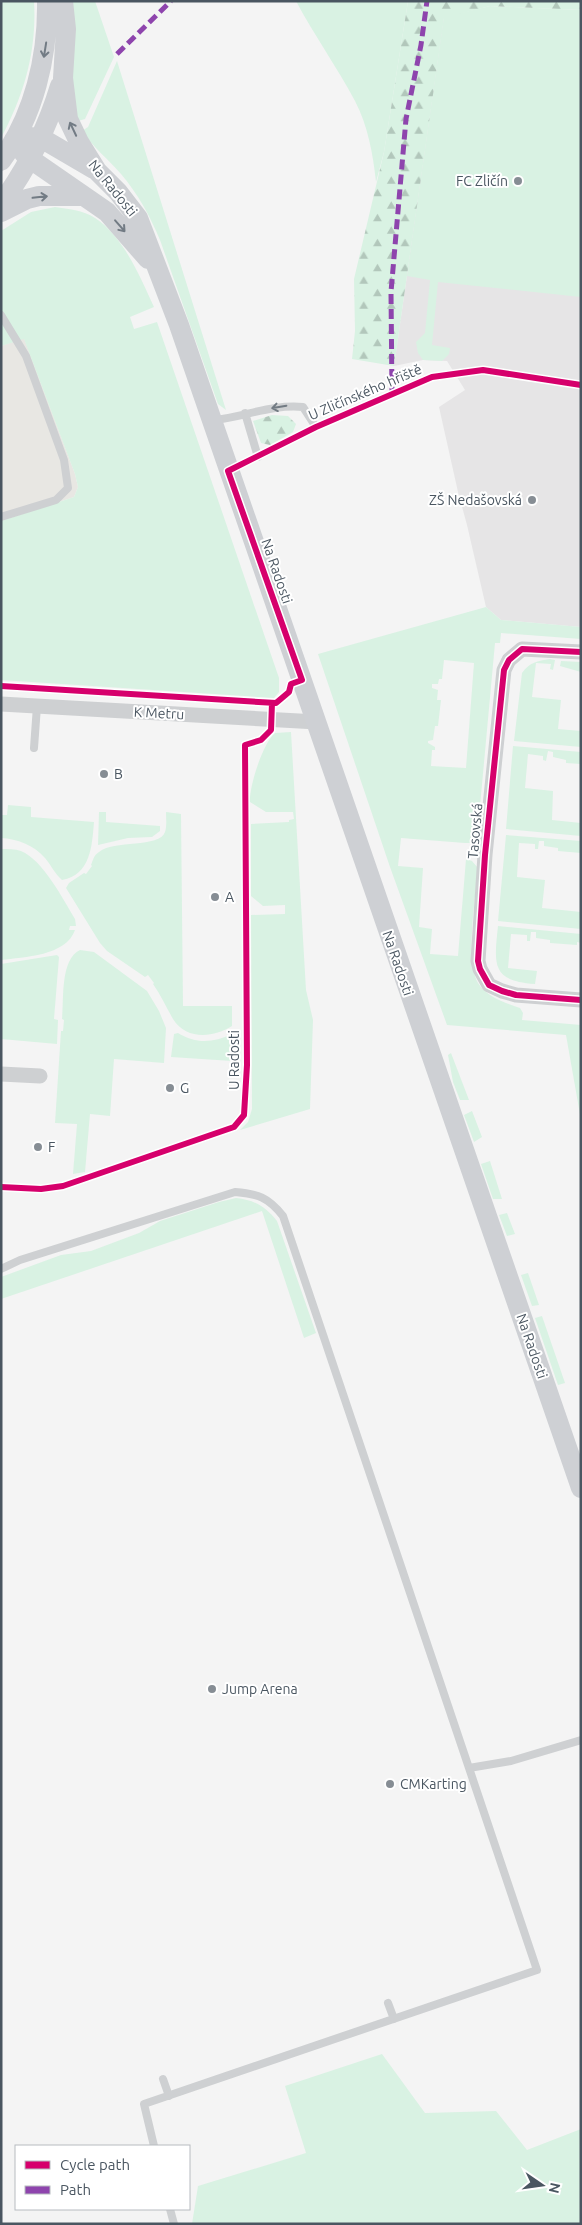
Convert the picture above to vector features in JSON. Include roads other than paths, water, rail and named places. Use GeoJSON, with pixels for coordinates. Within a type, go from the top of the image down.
{"type":"FeatureCollection","features":[{"type":"Feature","properties":{"kind":"main road"},"geometry":{"type":"LineString","coordinates":[[1,161],[14,140],[31,104],[38,80],[47,37],[47,1]]}},
{"type":"Feature","properties":{"kind":"main road","name":"Na Radosti"},"geometry":{"type":"LineString","coordinates":[[63,1],[66,28],[63,78],[68,119],[79,142],[97,171],[118,192],[138,218],[179,325],[581,1488]]}},
{"type":"Feature","properties":{"kind":"main road","name":"Na Radosti"},"geometry":{"type":"LineString","coordinates":[[31,159],[53,111],[63,78]]}},
{"type":"Feature","properties":{"kind":"main road"},"geometry":{"type":"LineString","coordinates":[[14,140],[30,137],[41,138],[97,171]]}},
{"type":"Feature","properties":{"kind":"main road","name":"Na Radosti"},"geometry":{"type":"LineString","coordinates":[[14,140],[22,152],[31,159],[107,212],[157,269]]}},
{"type":"Feature","properties":{"kind":"main road"},"geometry":{"type":"LineString","coordinates":[[1,204],[31,159]]}},
{"type":"Feature","properties":{"kind":"main road"},"geometry":{"type":"LineString","coordinates":[[1,212],[27,199],[39,196],[82,196]]}},
{"type":"Feature","properties":{"kind":"street","name":"Tasovská"},"geometry":{"type":"LineString","coordinates":[[581,652],[522,649],[509,660],[504,670],[485,855],[478,961],[486,981],[495,989],[516,995],[581,1000]]}},
{"type":"Feature","properties":{"kind":"street","name":"K Metru"},"geometry":{"type":"LineString","coordinates":[[1,704],[317,722]]}},
{"type":"Feature","properties":{"kind":"street"},"geometry":{"type":"LineString","coordinates":[[1,1074],[40,1076]]}},
{"type":"Feature","properties":{"kind":"lane"},"geometry":{"type":"LineString","coordinates":[[1,315],[26,356],[64,460],[68,488],[56,500],[1,517]]}},
{"type":"Feature","properties":{"kind":"lane","name":"U Zličínského hřiště"},"geometry":{"type":"LineString","coordinates":[[228,471],[316,427],[432,377],[483,370],[581,385]]}},
{"type":"Feature","properties":{"kind":"lane","name":"U Zličínského hřiště"},"geometry":{"type":"LineString","coordinates":[[211,421],[285,405],[304,406],[316,427]]}},
{"type":"Feature","properties":{"kind":"lane"},"geometry":{"type":"LineString","coordinates":[[245,414],[258,456]]}},
{"type":"Feature","properties":{"kind":"lane"},"geometry":{"type":"LineString","coordinates":[[34,748],[37,706]]}},
{"type":"Feature","properties":{"kind":"lane"},"geometry":{"type":"LineString","coordinates":[[1,1269],[20,1260],[235,1192],[255,1194],[273,1204],[283,1216],[537,1970],[144,2104],[154,2145]]}},
{"type":"Feature","properties":{"kind":"lane"},"geometry":{"type":"LineString","coordinates":[[469,1768],[511,1761],[581,1740]]}},
{"type":"Feature","properties":{"kind":"lane"},"geometry":{"type":"LineString","coordinates":[[388,2003],[394,2019]]}},
{"type":"Feature","properties":{"kind":"lane"},"geometry":{"type":"LineString","coordinates":[[163,2079],[169,2096]]}},
{"type":"Feature","properties":{"kind":"lane"},"geometry":{"type":"LineString","coordinates":[[170,2210],[174,2224]]}},
{"type":"Feature","properties":{"kind":"place","name":"FC Zličín"},"geometry":{"type":"Point","coordinates":[518,181]}},
{"type":"Feature","properties":{"kind":"place","name":"ZŠ Nedašovská"},"geometry":{"type":"Point","coordinates":[532,500]}},
{"type":"Feature","properties":{"kind":"place","name":"B"},"geometry":{"type":"Point","coordinates":[104,774]}},
{"type":"Feature","properties":{"kind":"place","name":"A"},"geometry":{"type":"Point","coordinates":[215,897]}},
{"type":"Feature","properties":{"kind":"place","name":"G"},"geometry":{"type":"Point","coordinates":[170,1088]}},
{"type":"Feature","properties":{"kind":"place","name":"F"},"geometry":{"type":"Point","coordinates":[38,1147]}},
{"type":"Feature","properties":{"kind":"place","name":"Jump Arena"},"geometry":{"type":"Point","coordinates":[212,1689]}},
{"type":"Feature","properties":{"kind":"place","name":"CMKarting"},"geometry":{"type":"Point","coordinates":[390,1784]}}]}
